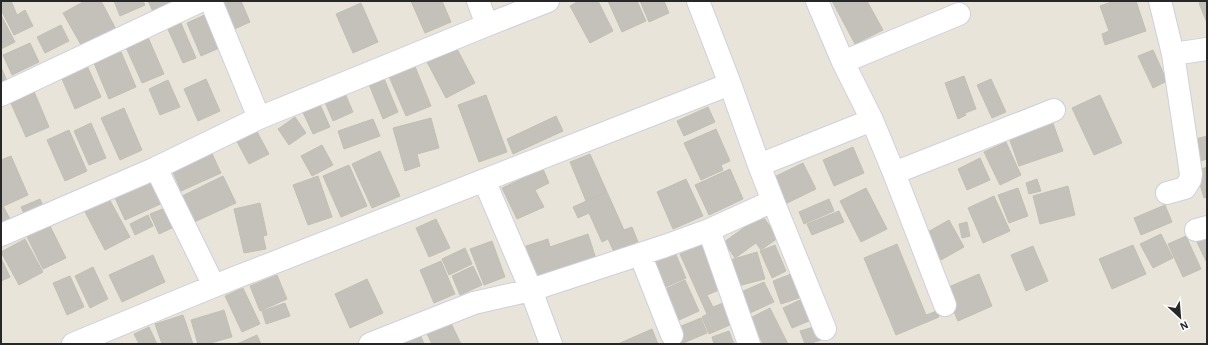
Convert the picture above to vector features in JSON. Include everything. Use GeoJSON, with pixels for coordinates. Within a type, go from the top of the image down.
{"type":"FeatureCollection","features":[{"type":"Feature","properties":{"kind":"street"},"geometry":{"type":"LineString","coordinates":[[1,95],[200,1]]}},
{"type":"Feature","properties":{"kind":"street"},"geometry":{"type":"LineString","coordinates":[[211,1],[259,118]]}},
{"type":"Feature","properties":{"kind":"street"},"geometry":{"type":"LineString","coordinates":[[478,1],[488,25]]}},
{"type":"Feature","properties":{"kind":"street"},"geometry":{"type":"LineString","coordinates":[[1,235],[156,168],[259,118],[548,1]]}},
{"type":"Feature","properties":{"kind":"street"},"geometry":{"type":"LineString","coordinates":[[698,1],[730,84],[759,166],[825,329]]}},
{"type":"Feature","properties":{"kind":"street"},"geometry":{"type":"LineString","coordinates":[[817,1],[843,62],[872,120],[945,305]]}},
{"type":"Feature","properties":{"kind":"street"},"geometry":{"type":"LineString","coordinates":[[1160,1],[1173,54],[1191,174],[1190,180],[1185,188],[1167,193]]}},
{"type":"Feature","properties":{"kind":"street"},"geometry":{"type":"LineString","coordinates":[[843,62],[959,14]]}},
{"type":"Feature","properties":{"kind":"street"},"geometry":{"type":"LineString","coordinates":[[1173,54],[1207,49]]}},
{"type":"Feature","properties":{"kind":"street"},"geometry":{"type":"LineString","coordinates":[[73,344],[214,286],[730,84]]}},
{"type":"Feature","properties":{"kind":"street"},"geometry":{"type":"LineString","coordinates":[[894,173],[1054,110]]}},
{"type":"Feature","properties":{"kind":"street"},"geometry":{"type":"LineString","coordinates":[[759,166],[872,120]]}},
{"type":"Feature","properties":{"kind":"street"},"geometry":{"type":"LineString","coordinates":[[156,168],[214,286]]}},
{"type":"Feature","properties":{"kind":"street"},"geometry":{"type":"LineString","coordinates":[[484,180],[531,290],[548,343]]}},
{"type":"Feature","properties":{"kind":"street"},"geometry":{"type":"LineString","coordinates":[[370,344],[474,303],[531,290],[709,230],[773,201]]}},
{"type":"Feature","properties":{"kind":"street"},"geometry":{"type":"LineString","coordinates":[[709,230],[749,344]]}},
{"type":"Feature","properties":{"kind":"street"},"geometry":{"type":"LineString","coordinates":[[640,254],[672,335]]}},
{"type":"Feature","properties":{"kind":"building"},"geometry":{"type":"Polygon","coordinates":[[[2,1],[11,1],[17,15],[25,10],[33,26],[14,35],[1,10],[2,1]]]}},
{"type":"Feature","properties":{"kind":"building"},"geometry":{"type":"Polygon","coordinates":[[[85,1],[101,1],[118,33],[85,52],[63,13],[85,1]]]}},
{"type":"Feature","properties":{"kind":"building"},"geometry":{"type":"Polygon","coordinates":[[[114,1],[143,1],[145,5],[120,16],[114,1]]]}},
{"type":"Feature","properties":{"kind":"building"},"geometry":{"type":"Polygon","coordinates":[[[148,1],[178,1],[155,16],[148,1]]]}},
{"type":"Feature","properties":{"kind":"building"},"geometry":{"type":"Polygon","coordinates":[[[222,1],[241,1],[250,22],[230,31],[222,1]]]}},
{"type":"Feature","properties":{"kind":"building"},"geometry":{"type":"Polygon","coordinates":[[[411,1],[442,1],[451,22],[425,33],[411,1]]]}},
{"type":"Feature","properties":{"kind":"building"},"geometry":{"type":"Polygon","coordinates":[[[579,1],[598,1],[613,31],[590,43],[570,6],[579,1]]]}},
{"type":"Feature","properties":{"kind":"building"},"geometry":{"type":"Polygon","coordinates":[[[608,1],[637,1],[646,21],[622,32],[608,1]]]}},
{"type":"Feature","properties":{"kind":"building"},"geometry":{"type":"Polygon","coordinates":[[[640,1],[664,1],[669,13],[649,22],[640,1]]]}},
{"type":"Feature","properties":{"kind":"building"},"geometry":{"type":"Polygon","coordinates":[[[832,1],[867,1],[883,30],[855,44],[832,1]]]}},
{"type":"Feature","properties":{"kind":"building"},"geometry":{"type":"Polygon","coordinates":[[[1114,1],[1136,1],[1146,31],[1105,45],[1102,34],[1109,31],[1100,6],[1114,1]]]}},
{"type":"Feature","properties":{"kind":"building"},"geometry":{"type":"Polygon","coordinates":[[[1207,1],[1207,23],[1199,3],[1207,1]]]}},
{"type":"Feature","properties":{"kind":"building"},"geometry":{"type":"Polygon","coordinates":[[[361,3],[378,42],[353,53],[336,14],[361,3]]]}},
{"type":"Feature","properties":{"kind":"building"},"geometry":{"type":"Polygon","coordinates":[[[209,13],[224,46],[201,56],[187,23],[209,13]]]}},
{"type":"Feature","properties":{"kind":"building"},"geometry":{"type":"Polygon","coordinates":[[[1,15],[15,42],[1,49],[1,15]]]}},
{"type":"Feature","properties":{"kind":"building"},"geometry":{"type":"Polygon","coordinates":[[[180,21],[196,58],[183,63],[167,27],[180,21]]]}},
{"type":"Feature","properties":{"kind":"building"},"geometry":{"type":"Polygon","coordinates":[[[61,25],[69,41],[45,53],[37,37],[61,25]]]}},
{"type":"Feature","properties":{"kind":"building"},"geometry":{"type":"Polygon","coordinates":[[[147,35],[164,74],[142,83],[125,45],[147,35]]]}},
{"type":"Feature","properties":{"kind":"building"},"geometry":{"type":"Polygon","coordinates":[[[30,43],[39,62],[12,75],[3,55],[30,43]]]}},
{"type":"Feature","properties":{"kind":"building"},"geometry":{"type":"Polygon","coordinates":[[[456,47],[475,83],[446,98],[427,62],[456,47]]]}},
{"type":"Feature","properties":{"kind":"building"},"geometry":{"type":"Polygon","coordinates":[[[1153,50],[1167,81],[1153,88],[1138,56],[1153,50]]]}},
{"type":"Feature","properties":{"kind":"building"},"geometry":{"type":"Polygon","coordinates":[[[121,52],[136,87],[109,99],[94,63],[121,52]]]}},
{"type":"Feature","properties":{"kind":"building"},"geometry":{"type":"Polygon","coordinates":[[[85,61],[101,97],[75,109],[59,72],[85,61]]]}},
{"type":"Feature","properties":{"kind":"building"},"geometry":{"type":"Polygon","coordinates":[[[414,64],[431,106],[406,116],[388,74],[414,64]]]}},
{"type":"Feature","properties":{"kind":"building"},"geometry":{"type":"Polygon","coordinates":[[[1,67],[7,81],[1,84],[1,67]]]}},
{"type":"Feature","properties":{"kind":"building"},"geometry":{"type":"Polygon","coordinates":[[[383,76],[398,112],[383,119],[368,82],[383,76]]]}},
{"type":"Feature","properties":{"kind":"building"},"geometry":{"type":"Polygon","coordinates":[[[964,76],[976,109],[965,113],[966,115],[958,119],[945,83],[964,76]]]}},
{"type":"Feature","properties":{"kind":"building"},"geometry":{"type":"Polygon","coordinates":[[[206,79],[220,111],[198,121],[184,89],[206,79]]]}},
{"type":"Feature","properties":{"kind":"building"},"geometry":{"type":"Polygon","coordinates":[[[991,79],[1006,112],[992,118],[977,85],[991,79]]]}},
{"type":"Feature","properties":{"kind":"building"},"geometry":{"type":"Polygon","coordinates":[[[168,80],[180,107],[160,115],[149,89],[168,80]]]}},
{"type":"Feature","properties":{"kind":"building"},"geometry":{"type":"Polygon","coordinates":[[[33,89],[49,127],[26,137],[9,99],[33,89]]]}},
{"type":"Feature","properties":{"kind":"building"},"geometry":{"type":"Polygon","coordinates":[[[344,91],[353,112],[333,121],[324,100],[344,91]]]}},
{"type":"Feature","properties":{"kind":"building"},"geometry":{"type":"Polygon","coordinates":[[[486,95],[507,152],[479,162],[458,105],[486,95]]]}},
{"type":"Feature","properties":{"kind":"building"},"geometry":{"type":"Polygon","coordinates":[[[1100,95],[1122,143],[1094,155],[1072,108],[1100,95]]]}},
{"type":"Feature","properties":{"kind":"building"},"geometry":{"type":"Polygon","coordinates":[[[318,100],[330,127],[313,134],[301,108],[318,100]]]}},
{"type":"Feature","properties":{"kind":"building"},"geometry":{"type":"Polygon","coordinates":[[[708,107],[715,122],[684,136],[677,121],[708,107]]]}},
{"type":"Feature","properties":{"kind":"building"},"geometry":{"type":"Polygon","coordinates":[[[124,108],[142,150],[120,160],[101,118],[124,108]]]}},
{"type":"Feature","properties":{"kind":"building"},"geometry":{"type":"Polygon","coordinates":[[[556,116],[563,131],[513,154],[507,139],[556,116]]]}},
{"type":"Feature","properties":{"kind":"building"},"geometry":{"type":"Polygon","coordinates":[[[295,117],[306,133],[289,145],[278,129],[295,117]]]}},
{"type":"Feature","properties":{"kind":"building"},"geometry":{"type":"Polygon","coordinates":[[[431,118],[439,148],[417,154],[420,166],[405,171],[393,128],[431,118]]]}},
{"type":"Feature","properties":{"kind":"building"},"geometry":{"type":"Polygon","coordinates":[[[1051,118],[1063,151],[1019,166],[1007,132],[1051,118]]]}},
{"type":"Feature","properties":{"kind":"building"},"geometry":{"type":"Polygon","coordinates":[[[373,119],[380,136],[344,149],[338,131],[373,119]]]}},
{"type":"Feature","properties":{"kind":"building"},"geometry":{"type":"Polygon","coordinates":[[[91,123],[106,158],[89,165],[74,131],[91,123]]]}},
{"type":"Feature","properties":{"kind":"building"},"geometry":{"type":"Polygon","coordinates":[[[254,126],[269,154],[249,164],[234,136],[254,126]]]}},
{"type":"Feature","properties":{"kind":"building"},"geometry":{"type":"Polygon","coordinates":[[[716,129],[730,161],[721,165],[723,170],[701,180],[684,143],[716,129]]]}},
{"type":"Feature","properties":{"kind":"building"},"geometry":{"type":"Polygon","coordinates":[[[69,130],[87,171],[65,181],[47,140],[69,130]]]}},
{"type":"Feature","properties":{"kind":"building"},"geometry":{"type":"Polygon","coordinates":[[[1207,136],[1207,159],[1197,162],[1192,140],[1207,136]]]}},
{"type":"Feature","properties":{"kind":"building"},"geometry":{"type":"Polygon","coordinates":[[[1006,142],[1021,175],[1000,185],[984,152],[1006,142]]]}},
{"type":"Feature","properties":{"kind":"building"},"geometry":{"type":"Polygon","coordinates":[[[322,145],[333,165],[312,176],[301,156],[322,145]]]}},
{"type":"Feature","properties":{"kind":"building"},"geometry":{"type":"Polygon","coordinates":[[[209,147],[221,173],[181,191],[170,165],[209,147]]]}},
{"type":"Feature","properties":{"kind":"building"},"geometry":{"type":"Polygon","coordinates":[[[853,147],[864,173],[834,186],[823,160],[853,147]]]}},
{"type":"Feature","properties":{"kind":"building"},"geometry":{"type":"Polygon","coordinates":[[[380,151],[400,196],[372,208],[352,164],[380,151]]]}},
{"type":"Feature","properties":{"kind":"building"},"geometry":{"type":"Polygon","coordinates":[[[590,154],[607,192],[586,201],[570,162],[590,154]]]}},
{"type":"Feature","properties":{"kind":"building"},"geometry":{"type":"Polygon","coordinates":[[[11,156],[28,195],[4,206],[1,199],[1,160],[11,156]]]}},
{"type":"Feature","properties":{"kind":"building"},"geometry":{"type":"Polygon","coordinates":[[[980,158],[990,180],[967,190],[958,169],[980,158]]]}},
{"type":"Feature","properties":{"kind":"building"},"geometry":{"type":"Polygon","coordinates":[[[803,163],[816,189],[783,205],[770,179],[803,163]]]}},
{"type":"Feature","properties":{"kind":"building"},"geometry":{"type":"Polygon","coordinates":[[[349,165],[367,206],[341,217],[323,176],[349,165]]]}},
{"type":"Feature","properties":{"kind":"building"},"geometry":{"type":"Polygon","coordinates":[[[1207,167],[1207,197],[1204,198],[1196,171],[1207,167]]]}},
{"type":"Feature","properties":{"kind":"building"},"geometry":{"type":"Polygon","coordinates":[[[543,169],[549,183],[535,190],[544,207],[517,219],[502,188],[543,169]]]}},
{"type":"Feature","properties":{"kind":"building"},"geometry":{"type":"Polygon","coordinates":[[[730,169],[743,199],[709,215],[695,185],[730,169]]]}},
{"type":"Feature","properties":{"kind":"building"},"geometry":{"type":"Polygon","coordinates":[[[152,172],[165,202],[125,220],[112,191],[152,172]]]}},
{"type":"Feature","properties":{"kind":"building"},"geometry":{"type":"Polygon","coordinates":[[[223,176],[236,203],[192,223],[180,197],[223,176]]]}},
{"type":"Feature","properties":{"kind":"building"},"geometry":{"type":"Polygon","coordinates":[[[318,176],[332,217],[308,225],[293,185],[318,176]]]}},
{"type":"Feature","properties":{"kind":"building"},"geometry":{"type":"Polygon","coordinates":[[[686,179],[703,216],[673,229],[657,192],[686,179]]]}},
{"type":"Feature","properties":{"kind":"building"},"geometry":{"type":"Polygon","coordinates":[[[1037,179],[1041,191],[1029,194],[1026,183],[1037,179]]]}},
{"type":"Feature","properties":{"kind":"building"},"geometry":{"type":"Polygon","coordinates":[[[1068,186],[1075,215],[1040,224],[1033,196],[1068,186]]]}},
{"type":"Feature","properties":{"kind":"building"},"geometry":{"type":"Polygon","coordinates":[[[866,188],[887,229],[861,242],[840,201],[866,188]]]}},
{"type":"Feature","properties":{"kind":"building"},"geometry":{"type":"Polygon","coordinates":[[[1018,188],[1028,216],[1009,223],[998,195],[1018,188]]]}},
{"type":"Feature","properties":{"kind":"building"},"geometry":{"type":"Polygon","coordinates":[[[607,192],[624,230],[632,227],[638,242],[614,252],[608,239],[602,242],[589,213],[578,218],[573,207],[607,192]]]}},
{"type":"Feature","properties":{"kind":"building"},"geometry":{"type":"Polygon","coordinates":[[[107,195],[130,237],[105,250],[83,208],[107,195]]]}},
{"type":"Feature","properties":{"kind":"building"},"geometry":{"type":"Polygon","coordinates":[[[994,196],[1010,231],[983,243],[968,208],[994,196]]]}},
{"type":"Feature","properties":{"kind":"building"},"geometry":{"type":"Polygon","coordinates":[[[40,199],[44,208],[25,216],[21,207],[40,199]]]}},
{"type":"Feature","properties":{"kind":"building"},"geometry":{"type":"Polygon","coordinates":[[[829,199],[834,211],[804,224],[799,212],[829,199]]]}},
{"type":"Feature","properties":{"kind":"building"},"geometry":{"type":"Polygon","coordinates":[[[1,202],[10,219],[1,224],[1,202]]]}},
{"type":"Feature","properties":{"kind":"building"},"geometry":{"type":"Polygon","coordinates":[[[260,203],[267,235],[263,236],[266,249],[244,253],[234,209],[260,203]]]}},
{"type":"Feature","properties":{"kind":"building"},"geometry":{"type":"Polygon","coordinates":[[[1165,205],[1172,222],[1141,235],[1134,218],[1165,205]]]}},
{"type":"Feature","properties":{"kind":"building"},"geometry":{"type":"Polygon","coordinates":[[[165,208],[174,227],[159,234],[150,214],[165,208]]]}},
{"type":"Feature","properties":{"kind":"building"},"geometry":{"type":"Polygon","coordinates":[[[839,211],[844,222],[812,235],[807,224],[839,211]]]}},
{"type":"Feature","properties":{"kind":"building"},"geometry":{"type":"Polygon","coordinates":[[[148,215],[153,226],[135,235],[130,224],[148,215]]]}},
{"type":"Feature","properties":{"kind":"building"},"geometry":{"type":"Polygon","coordinates":[[[762,215],[778,238],[761,250],[756,243],[735,258],[724,242],[762,215]]]}},
{"type":"Feature","properties":{"kind":"building"},"geometry":{"type":"Polygon","coordinates":[[[436,219],[450,248],[429,257],[416,228],[436,219]]]}},
{"type":"Feature","properties":{"kind":"building"},"geometry":{"type":"Polygon","coordinates":[[[949,220],[964,247],[941,260],[926,233],[949,220]]]}},
{"type":"Feature","properties":{"kind":"building"},"geometry":{"type":"Polygon","coordinates":[[[967,222],[970,236],[962,238],[959,224],[967,222]]]}},
{"type":"Feature","properties":{"kind":"building"},"geometry":{"type":"Polygon","coordinates":[[[49,224],[66,258],[43,269],[26,235],[49,224]]]}},
{"type":"Feature","properties":{"kind":"building"},"geometry":{"type":"Polygon","coordinates":[[[588,234],[597,262],[537,278],[526,246],[548,239],[550,247],[588,234]]]}},
{"type":"Feature","properties":{"kind":"building"},"geometry":{"type":"Polygon","coordinates":[[[1161,234],[1173,258],[1153,268],[1140,244],[1161,234]]]}},
{"type":"Feature","properties":{"kind":"building"},"geometry":{"type":"Polygon","coordinates":[[[1207,235],[1207,263],[1196,240],[1207,235]]]}},
{"type":"Feature","properties":{"kind":"building"},"geometry":{"type":"Polygon","coordinates":[[[1186,236],[1201,269],[1183,277],[1168,244],[1186,236]]]}},
{"type":"Feature","properties":{"kind":"building"},"geometry":{"type":"Polygon","coordinates":[[[25,239],[43,272],[19,285],[1,252],[25,239]]]}},
{"type":"Feature","properties":{"kind":"building"},"geometry":{"type":"Polygon","coordinates":[[[492,241],[505,277],[484,285],[470,249],[492,241]]]}},
{"type":"Feature","properties":{"kind":"building"},"geometry":{"type":"Polygon","coordinates":[[[705,243],[724,288],[707,295],[713,307],[723,303],[732,324],[709,334],[702,317],[707,314],[680,254],[705,243]]]}},
{"type":"Feature","properties":{"kind":"building"},"geometry":{"type":"Polygon","coordinates":[[[897,244],[926,315],[937,311],[939,317],[896,335],[864,258],[897,244]]]}},
{"type":"Feature","properties":{"kind":"building"},"geometry":{"type":"Polygon","coordinates":[[[775,245],[786,271],[772,278],[760,251],[775,245]]]}},
{"type":"Feature","properties":{"kind":"building"},"geometry":{"type":"Polygon","coordinates":[[[1133,245],[1146,274],[1112,289],[1099,259],[1133,245]]]}},
{"type":"Feature","properties":{"kind":"building"},"geometry":{"type":"Polygon","coordinates":[[[1033,246],[1048,281],[1026,291],[1011,255],[1033,246]]]}},
{"type":"Feature","properties":{"kind":"building"},"geometry":{"type":"Polygon","coordinates":[[[465,248],[472,264],[449,275],[442,259],[465,248]]]}},
{"type":"Feature","properties":{"kind":"building"},"geometry":{"type":"Polygon","coordinates":[[[674,250],[686,278],[659,290],[646,262],[674,250]]]}},
{"type":"Feature","properties":{"kind":"building"},"geometry":{"type":"Polygon","coordinates":[[[757,252],[765,279],[734,287],[727,261],[757,252]]]}},
{"type":"Feature","properties":{"kind":"building"},"geometry":{"type":"Polygon","coordinates":[[[153,255],[165,282],[122,302],[109,275],[153,255]]]}},
{"type":"Feature","properties":{"kind":"building"},"geometry":{"type":"Polygon","coordinates":[[[1,258],[10,277],[1,281],[1,258]]]}},
{"type":"Feature","properties":{"kind":"building"},"geometry":{"type":"Polygon","coordinates":[[[441,261],[455,294],[434,303],[420,270],[441,261]]]}},
{"type":"Feature","properties":{"kind":"building"},"geometry":{"type":"Polygon","coordinates":[[[473,266],[482,285],[460,295],[452,276],[473,266]]]}},
{"type":"Feature","properties":{"kind":"building"},"geometry":{"type":"Polygon","coordinates":[[[93,267],[108,299],[90,308],[75,276],[93,267]]]}},
{"type":"Feature","properties":{"kind":"building"},"geometry":{"type":"Polygon","coordinates":[[[791,274],[799,298],[781,304],[773,281],[791,274]]]}},
{"type":"Feature","properties":{"kind":"building"},"geometry":{"type":"Polygon","coordinates":[[[979,274],[992,306],[958,321],[944,289],[979,274]]]}},
{"type":"Feature","properties":{"kind":"building"},"geometry":{"type":"Polygon","coordinates":[[[277,275],[287,299],[260,311],[250,286],[277,275]]]}},
{"type":"Feature","properties":{"kind":"building"},"geometry":{"type":"Polygon","coordinates":[[[70,276],[84,307],[67,315],[53,283],[70,276]]]}},
{"type":"Feature","properties":{"kind":"building"},"geometry":{"type":"Polygon","coordinates":[[[367,279],[383,313],[350,328],[335,294],[367,279]]]}},
{"type":"Feature","properties":{"kind":"building"},"geometry":{"type":"Polygon","coordinates":[[[685,280],[699,311],[670,324],[656,293],[685,280]]]}},
{"type":"Feature","properties":{"kind":"building"},"geometry":{"type":"Polygon","coordinates":[[[764,282],[774,302],[750,313],[741,292],[764,282]]]}},
{"type":"Feature","properties":{"kind":"building"},"geometry":{"type":"Polygon","coordinates":[[[243,288],[260,324],[242,332],[225,296],[243,288]]]}},
{"type":"Feature","properties":{"kind":"building"},"geometry":{"type":"Polygon","coordinates":[[[800,300],[809,321],[792,328],[783,308],[800,300]]]}},
{"type":"Feature","properties":{"kind":"building"},"geometry":{"type":"Polygon","coordinates":[[[285,303],[290,316],[266,324],[262,311],[285,303]]]}},
{"type":"Feature","properties":{"kind":"building"},"geometry":{"type":"Polygon","coordinates":[[[770,308],[788,344],[763,344],[750,318],[770,308]]]}},
{"type":"Feature","properties":{"kind":"building"},"geometry":{"type":"Polygon","coordinates":[[[224,310],[232,337],[207,344],[198,344],[191,320],[224,310]]]}},
{"type":"Feature","properties":{"kind":"building"},"geometry":{"type":"Polygon","coordinates":[[[183,315],[193,344],[162,344],[155,324],[183,315]]]}},
{"type":"Feature","properties":{"kind":"building"},"geometry":{"type":"Polygon","coordinates":[[[701,318],[707,333],[681,344],[674,329],[701,318]]]}},
{"type":"Feature","properties":{"kind":"building"},"geometry":{"type":"Polygon","coordinates":[[[450,321],[461,344],[432,344],[426,332],[450,321]]]}},
{"type":"Feature","properties":{"kind":"building"},"geometry":{"type":"Polygon","coordinates":[[[817,326],[821,340],[805,344],[800,331],[817,326]]]}},
{"type":"Feature","properties":{"kind":"building"},"geometry":{"type":"Polygon","coordinates":[[[149,327],[157,344],[139,344],[134,334],[149,327]]]}},
{"type":"Feature","properties":{"kind":"building"},"geometry":{"type":"Polygon","coordinates":[[[652,329],[658,344],[618,344],[652,329]]]}},
{"type":"Feature","properties":{"kind":"building"},"geometry":{"type":"Polygon","coordinates":[[[729,331],[734,344],[714,344],[712,337],[729,331]]]}},
{"type":"Feature","properties":{"kind":"building"},"geometry":{"type":"Polygon","coordinates":[[[420,334],[424,344],[397,344],[420,334]]]}},
{"type":"Feature","properties":{"kind":"building"},"geometry":{"type":"Polygon","coordinates":[[[257,335],[261,344],[237,344],[257,335]]]}}]}
